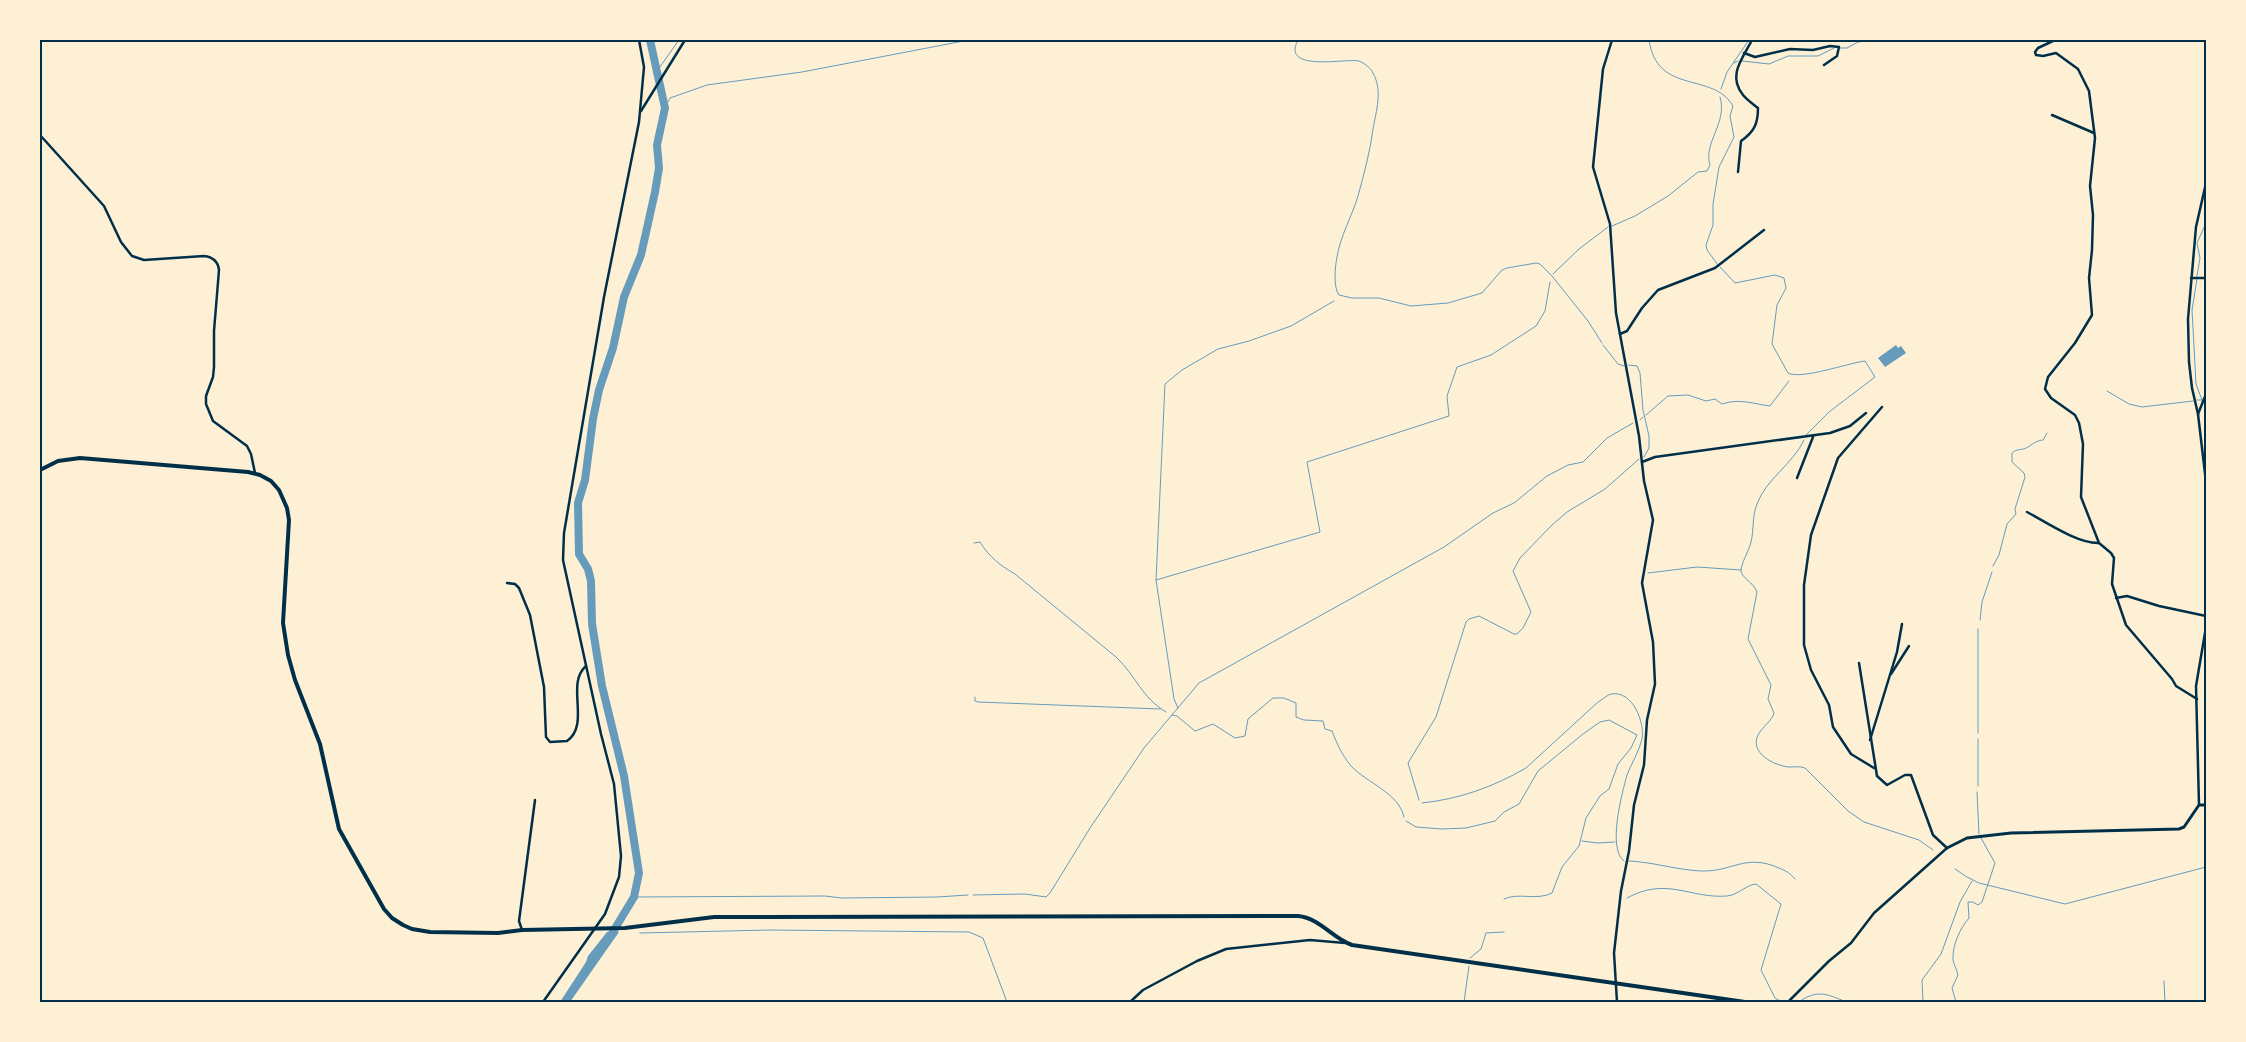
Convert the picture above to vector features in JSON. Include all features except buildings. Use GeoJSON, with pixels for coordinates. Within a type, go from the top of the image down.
{"type":"FeatureCollection","features":[{"type":"Feature","properties":{"kind":"main road"},"geometry":{"type":"LineString","coordinates":[[40,470],[58,461],[80,458],[255,473],[267,478],[275,485],[287,508],[289,520],[283,623],[286,648],[295,680],[320,744],[339,829],[380,904],[397,922],[412,929],[424,932],[498,933],[522,930],[625,928],[714,917],[1298,916],[1314,920],[1346,943],[1745,1002]]}},
{"type":"Feature","properties":{"kind":"street"},"geometry":{"type":"LineString","coordinates":[[543,1002],[605,914],[619,877],[621,856],[614,784],[586,666],[564,560],[564,532],[602,306],[640,114],[644,67],[639,40]]}},
{"type":"Feature","properties":{"kind":"street"},"geometry":{"type":"LineString","coordinates":[[640,114],[685,40]]}},
{"type":"Feature","properties":{"kind":"street"},"geometry":{"type":"LineString","coordinates":[[1612,40],[1603,69],[1593,167],[1610,224],[1616,313],[1653,520],[1642,583],[1653,642],[1655,684],[1647,720],[1644,765],[1634,805],[1629,851],[1620,890],[1614,953],[1617,1002]]}},
{"type":"Feature","properties":{"kind":"street"},"geometry":{"type":"LineString","coordinates":[[1738,172],[1740,144],[1755,130],[1758,114],[1758,108],[1741,92],[1736,80],[1737,67],[1752,40]]}},
{"type":"Feature","properties":{"kind":"street"},"geometry":{"type":"LineString","coordinates":[[2055,40],[2038,48],[2035,52],[2036,55],[2043,56],[2056,53],[2078,69],[2089,91],[2094,133],[2090,186],[2093,215],[2089,278],[2092,315],[2075,343],[2048,377],[2045,389],[2051,398],[2075,415],[2079,423],[2083,444],[2081,497],[2099,543],[2114,558],[2112,584],[2126,626],[2176,686],[2197,699]]}},
{"type":"Feature","properties":{"kind":"street"},"geometry":{"type":"LineString","coordinates":[[1744,53],[1755,57],[1790,49],[1813,50],[1830,46],[1839,47],[1837,56],[1824,65]]}},
{"type":"Feature","properties":{"kind":"street"},"geometry":{"type":"LineString","coordinates":[[2052,115],[2094,133]]}},
{"type":"Feature","properties":{"kind":"street"},"geometry":{"type":"LineString","coordinates":[[40,136],[104,206],[121,242],[132,256],[144,260],[204,256],[213,258],[217,262],[219,270],[214,331],[214,367],[213,377],[206,396],[206,404],[213,421],[247,446],[252,454],[255,473]]}},
{"type":"Feature","properties":{"kind":"street"},"geometry":{"type":"LineString","coordinates":[[2206,183],[2196,226],[2188,319],[2189,362],[2198,414],[2206,482]]}},
{"type":"Feature","properties":{"kind":"street"},"geometry":{"type":"LineString","coordinates":[[1620,334],[1627,331],[1642,308],[1658,290],[1715,268],[1764,230]]}},
{"type":"Feature","properties":{"kind":"street"},"geometry":{"type":"LineString","coordinates":[[2191,278],[2206,278]]}},
{"type":"Feature","properties":{"kind":"street"},"geometry":{"type":"LineString","coordinates":[[2198,414],[2206,394]]}},
{"type":"Feature","properties":{"kind":"street"},"geometry":{"type":"LineString","coordinates":[[1875,768],[1846,750],[1833,727],[1829,705],[1814,677],[1806,654],[1803,610],[1804,585],[1811,535],[1838,458],[1882,407]]}},
{"type":"Feature","properties":{"kind":"street"},"geometry":{"type":"LineString","coordinates":[[1642,462],[1655,457],[1813,437],[1843,430],[1866,413]]}},
{"type":"Feature","properties":{"kind":"street"},"geometry":{"type":"LineString","coordinates":[[1798,478],[1813,437]]}},
{"type":"Feature","properties":{"kind":"street"},"geometry":{"type":"LineString","coordinates":[[2028,512],[2076,537],[2093,543],[2099,543]]}},
{"type":"Feature","properties":{"kind":"street"},"geometry":{"type":"LineString","coordinates":[[507,583],[515,584],[519,588],[530,616],[544,687],[546,737],[550,742],[567,741],[576,732],[579,675],[586,666]]}},
{"type":"Feature","properties":{"kind":"street"},"geometry":{"type":"LineString","coordinates":[[2116,598],[2127,596],[2158,606],[2206,616]]}},
{"type":"Feature","properties":{"kind":"street"},"geometry":{"type":"LineString","coordinates":[[1870,741],[1897,652],[1902,624]]}},
{"type":"Feature","properties":{"kind":"street"},"geometry":{"type":"LineString","coordinates":[[1788,1002],[1829,961],[1852,943],[1874,913],[1947,848],[1967,838],[2011,833],[2179,829],[2184,827],[2199,805],[2196,686],[2205,642],[2206,627]]}},
{"type":"Feature","properties":{"kind":"street"},"geometry":{"type":"LineString","coordinates":[[1889,678],[1909,646]]}},
{"type":"Feature","properties":{"kind":"street"},"geometry":{"type":"LineString","coordinates":[[1859,663],[1870,741],[1879,780],[1887,785],[1905,775],[1911,775],[1930,829],[1938,841],[1947,848]]}},
{"type":"Feature","properties":{"kind":"street"},"geometry":{"type":"LineString","coordinates":[[522,930],[519,921],[535,800]]}},
{"type":"Feature","properties":{"kind":"street"},"geometry":{"type":"LineString","coordinates":[[2199,805],[2206,805]]}},
{"type":"Feature","properties":{"kind":"street"},"geometry":{"type":"LineString","coordinates":[[1130,1002],[1143,990],[1197,961],[1226,949],[1310,940],[1346,943]]}},
{"type":"Feature","properties":{"kind":"water"},"geometry":{"type":"Polygon","coordinates":[[[1896,345],[1898,348],[1901,346],[1906,353],[1885,367],[1878,358],[1896,345]]]}},
{"type":"Feature","properties":{"kind":"water"},"geometry":{"type":"Polygon","coordinates":[[[607,932],[619,932],[570,1002],[560,1002],[588,956],[607,932]]]}},
{"type":"Feature","properties":{"kind":"waterway"},"geometry":{"type":"LineString","coordinates":[[608,940],[634,897],[639,873],[624,776],[602,686],[592,624],[591,581],[588,569],[579,554],[578,503],[585,480],[599,390],[613,348],[624,297],[641,255],[659,168],[657,145],[665,108],[650,40]]}},
{"type":"Feature","properties":{"kind":"waterway"},"geometry":{"type":"LineString","coordinates":[[657,71],[679,40]]}},
{"type":"Feature","properties":{"kind":"waterway"},"geometry":{"type":"LineString","coordinates":[[665,108],[670,98],[707,85],[802,72],[969,40]]}},
{"type":"Feature","properties":{"kind":"waterway"},"geometry":{"type":"LineString","coordinates":[[1298,40],[1295,50],[1298,57],[1317,62],[1359,61],[1372,71],[1378,87],[1377,108],[1367,163],[1337,257],[1335,282],[1339,295],[1352,298],[1379,298],[1411,306],[1448,303],[1482,293],[1502,270],[1536,263],[1540,264],[1552,276],[1588,321],[1602,343]]}},
{"type":"Feature","properties":{"kind":"waterway"},"geometry":{"type":"LineString","coordinates":[[1649,40],[1654,57],[1663,69],[1686,81],[1713,89],[1724,95],[1733,106],[1730,116],[1734,137],[1719,167],[1713,204],[1713,225],[1706,245],[1707,250],[1718,265]]}},
{"type":"Feature","properties":{"kind":"waterway"},"geometry":{"type":"LineString","coordinates":[[1721,89],[1727,72],[1749,40]]}},
{"type":"Feature","properties":{"kind":"waterway"},"geometry":{"type":"LineString","coordinates":[[1840,48],[1847,48],[1858,42],[1875,40]]}},
{"type":"Feature","properties":{"kind":"waterway"},"geometry":{"type":"LineString","coordinates":[[1742,61],[1769,64],[1788,56],[1818,56],[1834,48]]}},
{"type":"Feature","properties":{"kind":"waterway"},"geometry":{"type":"LineString","coordinates":[[1734,63],[1738,61]]}},
{"type":"Feature","properties":{"kind":"waterway"},"geometry":{"type":"LineString","coordinates":[[1612,226],[1635,216],[1668,196],[1698,172],[1707,171],[1710,165],[1710,148],[1721,115],[1720,97]]}},
{"type":"Feature","properties":{"kind":"waterway"},"geometry":{"type":"LineString","coordinates":[[2197,276],[2200,258],[2197,243],[2206,223]]}},
{"type":"Feature","properties":{"kind":"waterway"},"geometry":{"type":"LineString","coordinates":[[1553,274],[1579,249],[1608,227]]}},
{"type":"Feature","properties":{"kind":"waterway"},"geometry":{"type":"LineString","coordinates":[[1720,267],[1735,283],[1775,275],[1784,278],[1786,288],[1777,305],[1772,344],[1788,373],[1794,375],[1814,373],[1865,361],[1875,377],[1829,412],[1806,435]]}},
{"type":"Feature","properties":{"kind":"waterway"},"geometry":{"type":"LineString","coordinates":[[2197,279],[2192,310],[2196,384],[2202,400],[2197,400]]}},
{"type":"Feature","properties":{"kind":"waterway"},"geometry":{"type":"LineString","coordinates":[[1156,580],[1320,532],[1307,462],[1449,416],[1447,396],[1457,367],[1491,355],[1536,326],[1545,311],[1550,282]]}},
{"type":"Feature","properties":{"kind":"waterway"},"geometry":{"type":"LineString","coordinates":[[1178,708],[1174,699],[1156,580],[1165,384],[1182,370],[1218,349],[1249,341],[1291,326],[1334,301]]}},
{"type":"Feature","properties":{"kind":"waterway"},"geometry":{"type":"LineString","coordinates":[[1603,345],[1618,364],[1624,366]]}},
{"type":"Feature","properties":{"kind":"waterway"},"geometry":{"type":"LineString","coordinates":[[1628,365],[1637,366],[1640,373],[1643,410],[1649,436],[1649,448],[1644,457]]}},
{"type":"Feature","properties":{"kind":"waterway"},"geometry":{"type":"LineString","coordinates":[[1646,415],[1668,396],[1688,395],[1706,401],[1715,399],[1722,404],[1740,401],[1770,406],[1789,381]]}},
{"type":"Feature","properties":{"kind":"waterway"},"geometry":{"type":"LineString","coordinates":[[2107,391],[2129,404],[2142,407],[2193,401]]}},
{"type":"Feature","properties":{"kind":"waterway"},"geometry":{"type":"LineString","coordinates":[[1640,420],[1643,417]]}},
{"type":"Feature","properties":{"kind":"waterway"},"geometry":{"type":"LineString","coordinates":[[973,895],[1025,894],[1046,897],[1144,748],[1199,683],[1444,547],[1493,513],[1514,503],[1547,476],[1568,465],[1583,462],[1607,438],[1633,423]]}},
{"type":"Feature","properties":{"kind":"waterway"},"geometry":{"type":"LineString","coordinates":[[1993,566],[1999,555],[2007,524],[2016,514],[2015,509],[2025,477],[2024,473],[2012,462],[2012,453],[2043,440],[2047,433]]}},
{"type":"Feature","properties":{"kind":"waterway"},"geometry":{"type":"LineString","coordinates":[[1804,440],[1793,457],[1761,495],[1754,513],[1751,542],[1741,568],[1745,578],[1757,592],[1748,639],[1771,685],[1768,699],[1774,713],[1758,735],[1757,747],[1760,753],[1777,764],[1805,768],[1848,811],[1864,822],[1919,840],[1933,850]]}},
{"type":"Feature","properties":{"kind":"waterway"},"geometry":{"type":"LineString","coordinates":[[1419,800],[1408,763],[1436,717],[1466,622],[1479,616],[1517,634],[1523,628],[1531,612],[1513,571],[1520,558],[1567,512],[1605,489],[1639,459]]}},
{"type":"Feature","properties":{"kind":"waterway"},"geometry":{"type":"LineString","coordinates":[[974,543],[980,542],[996,561],[1015,574],[1116,657],[1151,700],[1166,712]]}},
{"type":"Feature","properties":{"kind":"waterway"},"geometry":{"type":"LineString","coordinates":[[1648,573],[1697,567],[1741,570]]}},
{"type":"Feature","properties":{"kind":"waterway"},"geometry":{"type":"LineString","coordinates":[[1980,620],[1982,602],[1992,572]]}},
{"type":"Feature","properties":{"kind":"waterway"},"geometry":{"type":"LineString","coordinates":[[1978,629],[1978,733]]}},
{"type":"Feature","properties":{"kind":"waterway"},"geometry":{"type":"LineString","coordinates":[[1422,803],[1450,799],[1476,791],[1526,768],[1598,702],[1611,694],[1619,694],[1631,702],[1642,725],[1642,739],[1627,775],[1617,820],[1617,845],[1619,855],[1624,861]]}},
{"type":"Feature","properties":{"kind":"waterway"},"geometry":{"type":"LineString","coordinates":[[975,697],[975,701],[978,702],[1160,709]]}},
{"type":"Feature","properties":{"kind":"waterway"},"geometry":{"type":"LineString","coordinates":[[1172,715],[1177,716],[1195,731],[1213,724],[1235,738],[1245,736],[1248,719],[1273,698],[1284,698],[1296,703],[1296,717],[1304,720],[1323,721],[1325,729],[1332,731],[1340,749],[1351,766],[1396,801],[1404,817]]}},
{"type":"Feature","properties":{"kind":"waterway"},"geometry":{"type":"LineString","coordinates":[[1406,821],[1416,827],[1442,829],[1466,828],[1495,821],[1504,812],[1519,804],[1538,771],[1600,722],[1609,720],[1637,735],[1631,748],[1618,764],[1609,789],[1600,796],[1586,818],[1579,846],[1562,867],[1552,893],[1504,899]]}},
{"type":"Feature","properties":{"kind":"waterway"},"geometry":{"type":"LineString","coordinates":[[1978,739],[1978,786]]}},
{"type":"Feature","properties":{"kind":"waterway"},"geometry":{"type":"LineString","coordinates":[[1977,792],[1979,834]]}},
{"type":"Feature","properties":{"kind":"waterway"},"geometry":{"type":"LineString","coordinates":[[1956,1002],[1952,988],[1958,975],[1953,960],[1955,943],[1969,918],[1968,902],[1978,905],[1982,902],[1995,863],[1981,838]]}},
{"type":"Feature","properties":{"kind":"waterway"},"geometry":{"type":"LineString","coordinates":[[1582,841],[1597,843],[1615,842]]}},
{"type":"Feature","properties":{"kind":"waterway"},"geometry":{"type":"LineString","coordinates":[[1629,861],[1701,871],[1712,871],[1739,864],[1757,862],[1781,869],[1795,879]]}},
{"type":"Feature","properties":{"kind":"waterway"},"geometry":{"type":"LineString","coordinates":[[1955,869],[1979,883],[2065,904],[2206,867]]}},
{"type":"Feature","properties":{"kind":"waterway"},"geometry":{"type":"LineString","coordinates":[[1923,1002],[1922,980],[1941,954],[1960,902],[1972,881]]}},
{"type":"Feature","properties":{"kind":"waterway"},"geometry":{"type":"LineString","coordinates":[[1627,898],[1641,892],[1666,888],[1714,896],[1727,896],[1756,884],[1781,904],[1761,970],[1775,998],[1782,1002]]}},
{"type":"Feature","properties":{"kind":"waterway"},"geometry":{"type":"LineString","coordinates":[[634,897],[825,896],[842,898],[968,895]]}},
{"type":"Feature","properties":{"kind":"waterway"},"geometry":{"type":"LineString","coordinates":[[640,933],[770,930],[969,932],[983,938],[1007,1002]]}},
{"type":"Feature","properties":{"kind":"waterway"},"geometry":{"type":"LineString","coordinates":[[1470,958],[1481,949],[1486,933],[1504,932]]}},
{"type":"Feature","properties":{"kind":"waterway"},"geometry":{"type":"LineString","coordinates":[[1464,1002],[1469,966]]}},
{"type":"Feature","properties":{"kind":"waterway"},"geometry":{"type":"LineString","coordinates":[[2164,981],[2165,1002]]}},
{"type":"Feature","properties":{"kind":"waterway"},"geometry":{"type":"LineString","coordinates":[[1799,1002],[1811,995],[1817,994],[1846,1002]]}}]}
